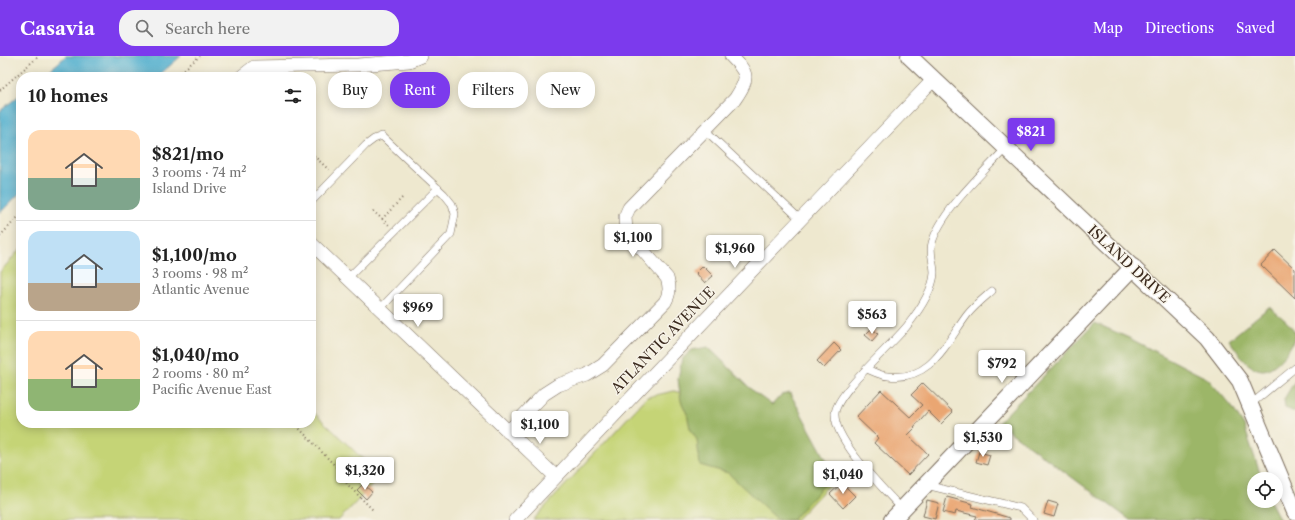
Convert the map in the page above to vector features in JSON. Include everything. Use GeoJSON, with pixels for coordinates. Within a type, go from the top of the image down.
{"type":"FeatureCollection","features":[{"type":"Feature","properties":{"kind":"street"},"geometry":{"type":"LineString","coordinates":[[248,72],[254,67],[358,65],[409,61],[421,56]]}},
{"type":"Feature","properties":{"kind":"street"},"geometry":{"type":"LineString","coordinates":[[508,432],[544,394],[558,385],[587,375],[603,365],[665,302],[669,294],[667,278],[626,231],[625,217],[629,208],[704,129],[735,99],[744,86],[746,78],[745,72],[731,56]]}},
{"type":"Feature","properties":{"kind":"street","name":"ISLAND DRIVE"},"geometry":{"type":"LineString","coordinates":[[910,56],[1207,338],[1240,381],[1251,404],[1295,512]]}},
{"type":"Feature","properties":{"kind":"street","name":"ATLANTIC AVENUE"},"geometry":{"type":"LineString","coordinates":[[515,520],[555,476],[934,79]]}},
{"type":"Feature","properties":{"kind":"street"},"geometry":{"type":"LineString","coordinates":[[316,248],[555,476]]}},
{"type":"Feature","properties":{"kind":"street"},"geometry":{"type":"LineString","coordinates":[[897,515],[1133,267]]}},
{"type":"Feature","properties":{"kind":"lane"},"geometry":{"type":"LineString","coordinates":[[704,129],[800,219]]}},
{"type":"Feature","properties":{"kind":"lane"},"geometry":{"type":"LineString","coordinates":[[316,197],[366,145],[374,139],[382,136],[438,188],[452,204],[455,214],[451,234],[380,309]]}},
{"type":"Feature","properties":{"kind":"lane"},"geometry":{"type":"LineString","coordinates":[[897,515],[836,426],[835,413],[842,395],[907,326],[923,303],[934,274],[931,243],[938,228],[968,189],[1006,148]]}},
{"type":"Feature","properties":{"kind":"lane"},"geometry":{"type":"LineString","coordinates":[[348,278],[438,188]]}},
{"type":"Feature","properties":{"kind":"lane"},"geometry":{"type":"LineString","coordinates":[[867,369],[887,376],[908,377],[924,370],[948,344],[968,314],[992,291]]}},
{"type":"Feature","properties":{"kind":"lane"},"geometry":{"type":"LineString","coordinates":[[1251,404],[1295,368]]}},
{"type":"Feature","properties":{"kind":"lane"},"geometry":{"type":"LineString","coordinates":[[926,485],[1021,508],[1033,520]]}},
{"type":"Feature","properties":{"kind":"path"},"geometry":{"type":"LineString","coordinates":[[20,72],[38,56]]}},
{"type":"Feature","properties":{"kind":"path"},"geometry":{"type":"LineString","coordinates":[[181,72],[200,56]]}},
{"type":"Feature","properties":{"kind":"path"},"geometry":{"type":"LineString","coordinates":[[0,90],[16,76]]}},
{"type":"Feature","properties":{"kind":"path"},"geometry":{"type":"LineString","coordinates":[[316,158],[336,176]]}},
{"type":"Feature","properties":{"kind":"path"},"geometry":{"type":"LineString","coordinates":[[382,219],[403,197]]}},
{"type":"Feature","properties":{"kind":"path"},"geometry":{"type":"LineString","coordinates":[[373,211],[395,231]]}},
{"type":"Feature","properties":{"kind":"path"},"geometry":{"type":"LineString","coordinates":[[0,236],[16,219]]}},
{"type":"Feature","properties":{"kind":"path"},"geometry":{"type":"LineString","coordinates":[[299,428],[342,473],[347,484],[374,511]]}},
{"type":"Feature","properties":{"kind":"green space"},"geometry":{"type":"Polygon","coordinates":[[[16,254],[16,428],[316,428],[316,415],[381,476],[339,520],[0,520],[0,272],[16,254]]]}},
{"type":"Feature","properties":{"kind":"green space"},"geometry":{"type":"Polygon","coordinates":[[[1269,307],[1287,322],[1295,333],[1292,344],[1284,356],[1273,366],[1262,370],[1248,364],[1229,340],[1269,307]]]}},
{"type":"Feature","properties":{"kind":"green space"},"geometry":{"type":"Polygon","coordinates":[[[1095,323],[1129,338],[1208,379],[1232,407],[1244,426],[1260,472],[1247,472],[1247,508],[1274,508],[1280,520],[1130,520],[998,423],[1095,323]]]}},
{"type":"Feature","properties":{"kind":"green space"},"geometry":{"type":"Polygon","coordinates":[[[708,347],[755,393],[772,405],[781,395],[790,393],[834,474],[792,520],[778,520],[728,473],[700,465],[697,440],[690,428],[687,414],[681,401],[678,379],[682,359],[692,350],[708,347]]]}},
{"type":"Feature","properties":{"kind":"green space"},"geometry":{"type":"Polygon","coordinates":[[[1295,381],[1295,412],[1285,408],[1284,399],[1295,381]]]}},
{"type":"Feature","properties":{"kind":"green space"},"geometry":{"type":"Polygon","coordinates":[[[674,391],[714,402],[799,444],[841,472],[796,520],[533,520],[647,397],[674,391]]]}},
{"type":"Feature","properties":{"kind":"water"},"geometry":{"type":"Polygon","coordinates":[[[66,56],[181,56],[163,72],[48,72],[66,56]]]}},
{"type":"Feature","properties":{"kind":"water"},"geometry":{"type":"Polygon","coordinates":[[[16,98],[16,197],[0,213],[0,111],[16,98]]]}},
{"type":"Feature","properties":{"kind":"building"},"geometry":{"type":"Polygon","coordinates":[[[1275,250],[1295,269],[1295,298],[1261,265],[1275,250]]]}},
{"type":"Feature","properties":{"kind":"building"},"geometry":{"type":"Polygon","coordinates":[[[703,266],[713,276],[705,283],[696,273],[703,266]]]}},
{"type":"Feature","properties":{"kind":"building"},"geometry":{"type":"Polygon","coordinates":[[[872,328],[878,334],[872,341],[865,335],[872,328]]]}},
{"type":"Feature","properties":{"kind":"building"},"geometry":{"type":"Polygon","coordinates":[[[834,343],[841,350],[824,368],[817,361],[834,343]]]}},
{"type":"Feature","properties":{"kind":"building"},"geometry":{"type":"Polygon","coordinates":[[[923,383],[953,412],[941,424],[928,411],[908,435],[928,454],[908,475],[874,443],[878,438],[856,417],[881,390],[910,417],[922,405],[911,395],[923,383]]]}},
{"type":"Feature","properties":{"kind":"building"},"geometry":{"type":"Polygon","coordinates":[[[979,452],[990,455],[987,465],[976,462],[979,452]]]}},
{"type":"Feature","properties":{"kind":"building"},"geometry":{"type":"Polygon","coordinates":[[[842,483],[855,496],[843,508],[830,494],[842,483]]]}},
{"type":"Feature","properties":{"kind":"building"},"geometry":{"type":"Polygon","coordinates":[[[363,484],[372,492],[366,499],[357,490],[363,484]]]}},
{"type":"Feature","properties":{"kind":"building"},"geometry":{"type":"Polygon","coordinates":[[[947,497],[973,504],[972,507],[1010,518],[1010,520],[975,520],[977,516],[956,511],[955,515],[943,512],[947,497]]]}},
{"type":"Feature","properties":{"kind":"building"},"geometry":{"type":"Polygon","coordinates":[[[927,500],[939,503],[935,519],[923,516],[927,500]]]}},
{"type":"Feature","properties":{"kind":"building"},"geometry":{"type":"Polygon","coordinates":[[[1048,501],[1058,504],[1054,517],[1044,514],[1048,501]]]}}]}
